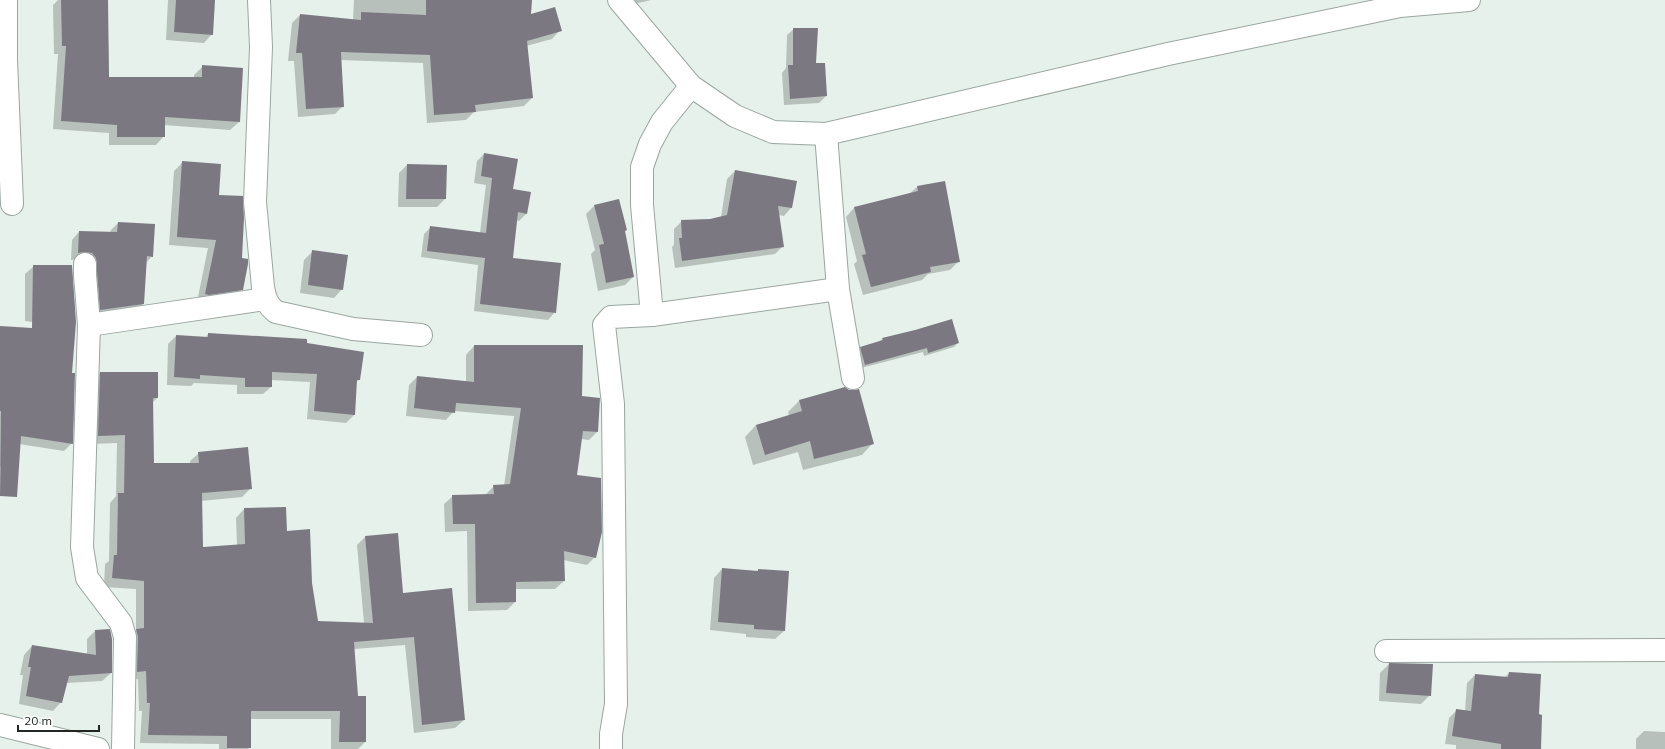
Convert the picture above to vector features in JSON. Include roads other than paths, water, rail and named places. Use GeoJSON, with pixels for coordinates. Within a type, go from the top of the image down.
{"type":"FeatureCollection","features":[{"type":"Feature","properties":{"kind":"street"},"geometry":{"type":"LineString","coordinates":[[6,0],[6,60],[12,204]]}},
{"type":"Feature","properties":{"kind":"street"},"geometry":{"type":"LineString","coordinates":[[259,0],[261,47],[255,202],[265,299],[276,312],[353,328],[421,334]]}},
{"type":"Feature","properties":{"kind":"street"},"geometry":{"type":"LineString","coordinates":[[619,0],[691,86],[735,116],[773,132],[826,134],[1168,54],[1400,6],[1469,0]]}},
{"type":"Feature","properties":{"kind":"street"},"geometry":{"type":"LineString","coordinates":[[652,315],[642,205],[642,167],[650,144],[662,122],[691,86]]}},
{"type":"Feature","properties":{"kind":"street"},"geometry":{"type":"LineString","coordinates":[[826,134],[838,289],[853,378]]}},
{"type":"Feature","properties":{"kind":"street"},"geometry":{"type":"LineString","coordinates":[[85,264],[89,325],[82,547],[87,578],[121,622],[125,637],[123,749]]}},
{"type":"Feature","properties":{"kind":"street"},"geometry":{"type":"LineString","coordinates":[[611,749],[616,704],[613,404],[604,325],[611,317],[652,315],[838,289]]}},
{"type":"Feature","properties":{"kind":"street"},"geometry":{"type":"LineString","coordinates":[[89,325],[265,299]]}},
{"type":"Feature","properties":{"kind":"street"},"geometry":{"type":"LineString","coordinates":[[1386,651],[1665,650]]}},
{"type":"Feature","properties":{"kind":"street"},"geometry":{"type":"LineString","coordinates":[[0,725],[98,749]]}}]}
